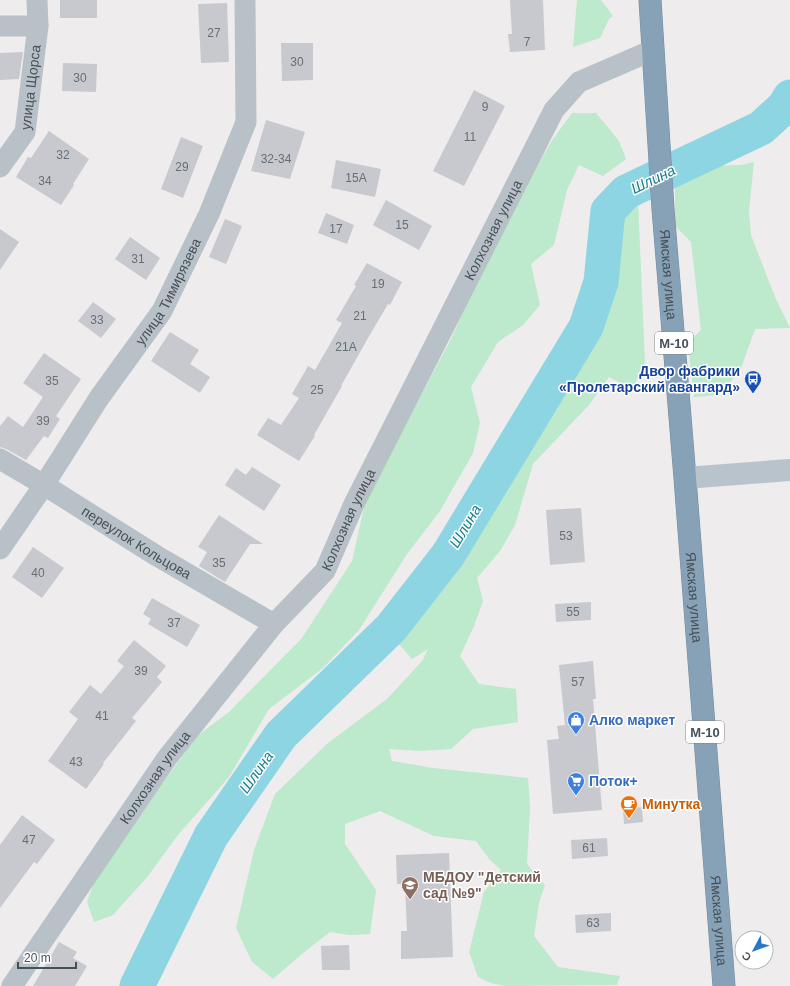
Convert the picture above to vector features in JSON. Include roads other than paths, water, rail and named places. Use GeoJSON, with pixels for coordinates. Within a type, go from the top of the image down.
{"type":"FeatureCollection","features":[{"type":"Feature","properties":{"kind":"highway","name":"М-10"},"geometry":{"type":"LineString","coordinates":[[650,0],[654,50]]}},
{"type":"Feature","properties":{"kind":"highway","name":"Ямская улица"},"geometry":{"type":"LineString","coordinates":[[654,50],[663,209],[724,986]]}},
{"type":"Feature","properties":{"kind":"street","name":"улица Щорса"},"geometry":{"type":"LineString","coordinates":[[0,167],[25,132],[38,26],[37,0]]}},
{"type":"Feature","properties":{"kind":"street","name":"улица Тимирязева"},"geometry":{"type":"LineString","coordinates":[[0,549],[44,485],[99,398],[162,311],[209,214],[246,122],[245,0]]}},
{"type":"Feature","properties":{"kind":"street"},"geometry":{"type":"LineString","coordinates":[[0,26],[38,26]]}},
{"type":"Feature","properties":{"kind":"street","name":"Колхозная улица"},"geometry":{"type":"LineString","coordinates":[[12,986],[167,758],[274,624],[325,571],[354,504],[554,110],[579,82],[654,50]]}},
{"type":"Feature","properties":{"kind":"street","name":"переулок Кольцова"},"geometry":{"type":"LineString","coordinates":[[0,460],[44,485],[157,556],[274,624]]}},
{"type":"Feature","properties":{"kind":"street"},"geometry":{"type":"LineString","coordinates":[[685,478],[790,470]]}},
{"type":"Feature","properties":{"kind":"waterway","name":"Шлина"},"geometry":{"type":"LineString","coordinates":[[137,986],[211,836],[281,735],[391,628],[448,555],[586,327],[601,282],[608,211],[626,192],[761,128],[784,107],[790,97]]}},
{"type":"Feature","properties":{"kind":"place","name":"Двор фабрики «Пролетарский авангард»"},"geometry":{"type":"Point","coordinates":[753,394]}},
{"type":"Feature","properties":{"kind":"place","name":"Алко маркет"},"geometry":{"type":"Point","coordinates":[576,735]}},
{"type":"Feature","properties":{"kind":"place","name":"Поток+"},"geometry":{"type":"Point","coordinates":[576,796]}},
{"type":"Feature","properties":{"kind":"place","name":"Минутка"},"geometry":{"type":"Point","coordinates":[629,819]}},
{"type":"Feature","properties":{"kind":"place","name":"МБДОУ \"Детский сад №9\""},"geometry":{"type":"Point","coordinates":[410,900]}}]}
